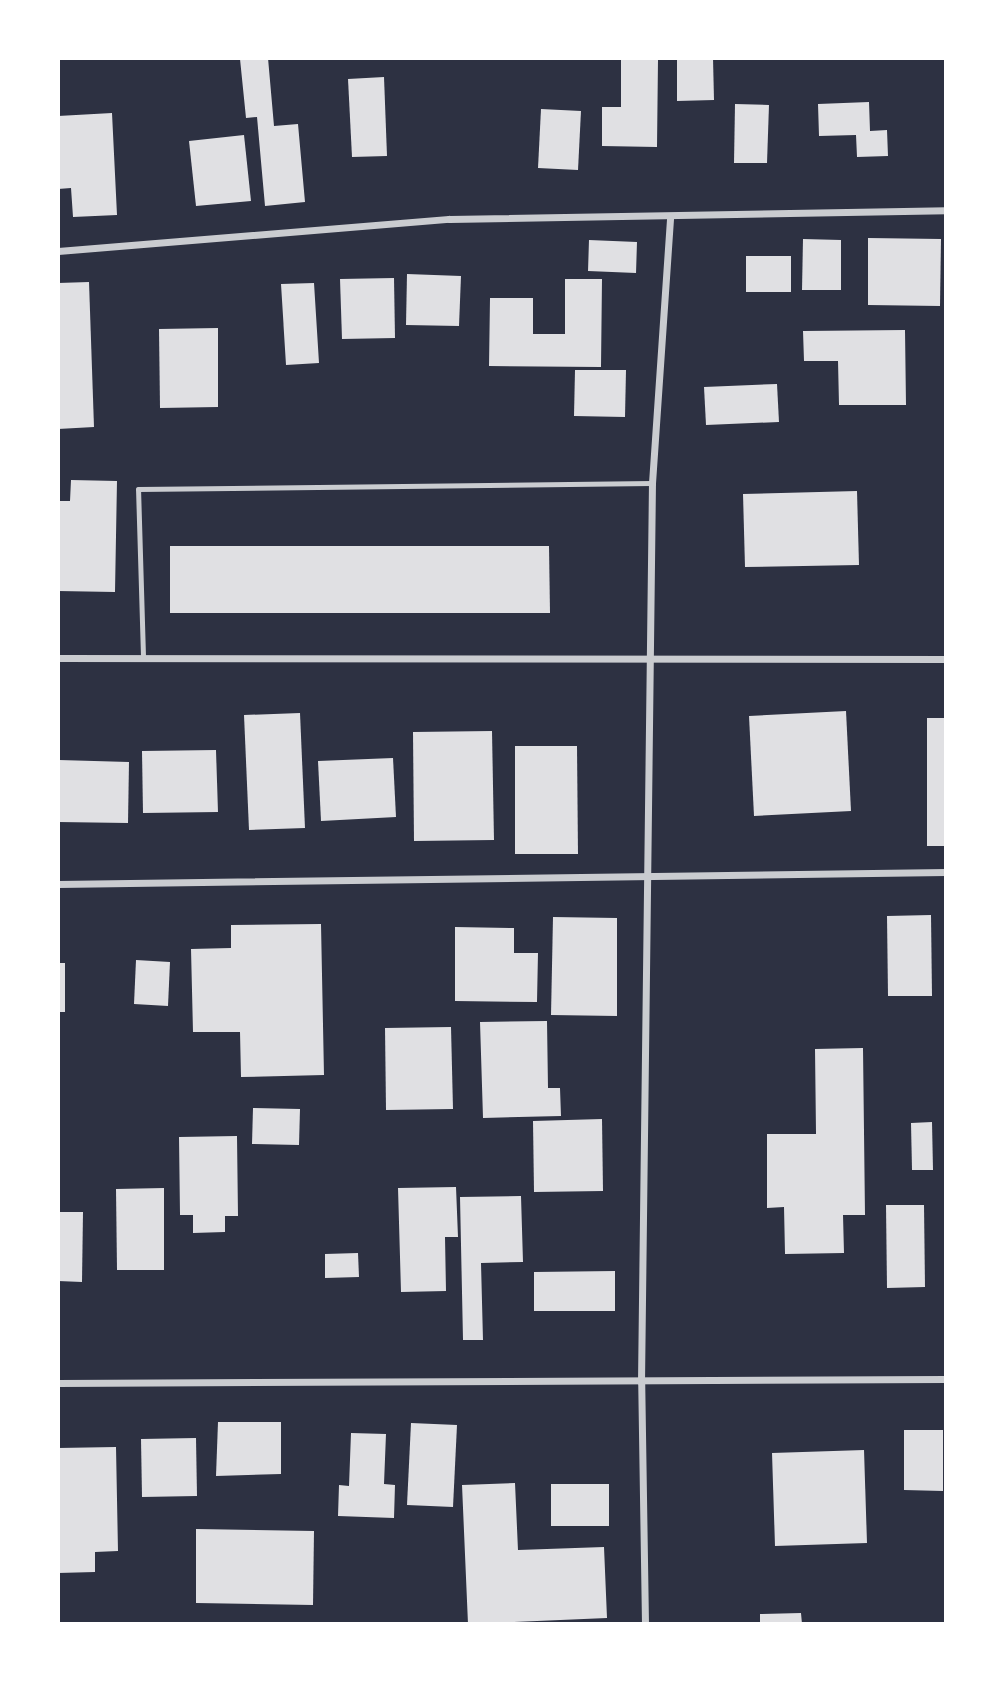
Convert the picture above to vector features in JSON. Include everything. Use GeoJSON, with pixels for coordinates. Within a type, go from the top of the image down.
{"type":"FeatureCollection","features":[{"type":"Feature","properties":{"kind":"street"},"geometry":{"type":"LineString","coordinates":[[58,251],[449,219],[946,210]]}},
{"type":"Feature","properties":{"kind":"street"},"geometry":{"type":"LineString","coordinates":[[645,1624],[641,1382],[653,656],[652,483],[670,217]]}},
{"type":"Feature","properties":{"kind":"street"},"geometry":{"type":"LineString","coordinates":[[58,658],[653,656],[946,659]]}},
{"type":"Feature","properties":{"kind":"street"},"geometry":{"type":"LineString","coordinates":[[58,884],[946,872]]}},
{"type":"Feature","properties":{"kind":"street"},"geometry":{"type":"LineString","coordinates":[[58,1383],[946,1379]]}},
{"type":"Feature","properties":{"kind":"lane"},"geometry":{"type":"LineString","coordinates":[[143,656],[138,489],[652,483]]}},
{"type":"Feature","properties":{"kind":"building"},"geometry":{"type":"Polygon","coordinates":[[[268,58],[274,126],[298,124],[305,202],[265,206],[257,117],[246,118],[240,59],[268,58]]]}},
{"type":"Feature","properties":{"kind":"building"},"geometry":{"type":"Polygon","coordinates":[[[677,58],[713,58],[714,100],[677,101],[677,58]]]}},
{"type":"Feature","properties":{"kind":"building"},"geometry":{"type":"Polygon","coordinates":[[[621,59],[658,60],[657,147],[602,146],[602,107],[621,107],[621,59]]]}},
{"type":"Feature","properties":{"kind":"building"},"geometry":{"type":"Polygon","coordinates":[[[384,77],[387,156],[352,157],[348,79],[384,77]]]}},
{"type":"Feature","properties":{"kind":"building"},"geometry":{"type":"Polygon","coordinates":[[[869,102],[870,131],[887,130],[888,156],[857,157],[856,135],[819,136],[818,104],[869,102]]]}},
{"type":"Feature","properties":{"kind":"building"},"geometry":{"type":"Polygon","coordinates":[[[735,104],[769,105],[767,163],[734,163],[735,104]]]}},
{"type":"Feature","properties":{"kind":"building"},"geometry":{"type":"Polygon","coordinates":[[[541,109],[581,111],[578,170],[538,168],[541,109]]]}},
{"type":"Feature","properties":{"kind":"building"},"geometry":{"type":"Polygon","coordinates":[[[112,113],[117,215],[73,217],[71,188],[58,189],[58,116],[112,113]]]}},
{"type":"Feature","properties":{"kind":"building"},"geometry":{"type":"Polygon","coordinates":[[[244,135],[251,201],[196,206],[189,141],[244,135]]]}},
{"type":"Feature","properties":{"kind":"building"},"geometry":{"type":"Polygon","coordinates":[[[868,238],[941,239],[940,306],[868,305],[868,238]]]}},
{"type":"Feature","properties":{"kind":"building"},"geometry":{"type":"Polygon","coordinates":[[[803,239],[841,240],[841,290],[802,290],[803,239]]]}},
{"type":"Feature","properties":{"kind":"building"},"geometry":{"type":"Polygon","coordinates":[[[589,240],[637,242],[636,273],[588,271],[589,240]]]}},
{"type":"Feature","properties":{"kind":"building"},"geometry":{"type":"Polygon","coordinates":[[[746,256],[791,256],[791,292],[746,292],[746,256]]]}},
{"type":"Feature","properties":{"kind":"building"},"geometry":{"type":"Polygon","coordinates":[[[407,274],[461,276],[459,326],[406,325],[407,274]]]}},
{"type":"Feature","properties":{"kind":"building"},"geometry":{"type":"Polygon","coordinates":[[[394,278],[395,338],[342,339],[340,279],[394,278]]]}},
{"type":"Feature","properties":{"kind":"building"},"geometry":{"type":"Polygon","coordinates":[[[565,279],[602,279],[601,367],[489,366],[490,298],[533,298],[533,334],[565,334],[565,279]]]}},
{"type":"Feature","properties":{"kind":"building"},"geometry":{"type":"Polygon","coordinates":[[[89,282],[94,427],[58,429],[58,283],[89,282]]]}},
{"type":"Feature","properties":{"kind":"building"},"geometry":{"type":"Polygon","coordinates":[[[314,283],[319,363],[286,365],[281,284],[314,283]]]}},
{"type":"Feature","properties":{"kind":"building"},"geometry":{"type":"Polygon","coordinates":[[[218,328],[218,407],[160,408],[159,329],[218,328]]]}},
{"type":"Feature","properties":{"kind":"building"},"geometry":{"type":"Polygon","coordinates":[[[905,330],[906,405],[839,405],[838,361],[804,361],[803,331],[905,330]]]}},
{"type":"Feature","properties":{"kind":"building"},"geometry":{"type":"Polygon","coordinates":[[[575,370],[626,370],[625,417],[574,416],[575,370]]]}},
{"type":"Feature","properties":{"kind":"building"},"geometry":{"type":"Polygon","coordinates":[[[777,384],[779,422],[706,425],[704,387],[777,384]]]}},
{"type":"Feature","properties":{"kind":"building"},"geometry":{"type":"Polygon","coordinates":[[[71,480],[117,481],[115,592],[58,591],[58,501],[70,501],[71,480]]]}},
{"type":"Feature","properties":{"kind":"building"},"geometry":{"type":"Polygon","coordinates":[[[857,491],[859,565],[745,567],[743,494],[857,491]]]}},
{"type":"Feature","properties":{"kind":"building"},"geometry":{"type":"Polygon","coordinates":[[[170,546],[549,546],[550,613],[170,613],[170,546]]]}},
{"type":"Feature","properties":{"kind":"building"},"geometry":{"type":"Polygon","coordinates":[[[846,711],[851,811],[754,816],[749,716],[846,711]]]}},
{"type":"Feature","properties":{"kind":"building"},"geometry":{"type":"Polygon","coordinates":[[[300,713],[305,828],[249,830],[244,715],[300,713]]]}},
{"type":"Feature","properties":{"kind":"building"},"geometry":{"type":"Polygon","coordinates":[[[927,718],[946,718],[946,846],[927,846],[927,718]]]}},
{"type":"Feature","properties":{"kind":"building"},"geometry":{"type":"Polygon","coordinates":[[[492,731],[494,840],[414,841],[413,732],[492,731]]]}},
{"type":"Feature","properties":{"kind":"building"},"geometry":{"type":"Polygon","coordinates":[[[515,746],[577,746],[578,854],[515,854],[515,746]]]}},
{"type":"Feature","properties":{"kind":"building"},"geometry":{"type":"Polygon","coordinates":[[[216,750],[218,812],[143,813],[142,751],[216,750]]]}},
{"type":"Feature","properties":{"kind":"building"},"geometry":{"type":"Polygon","coordinates":[[[393,758],[396,817],[321,821],[318,761],[393,758]]]}},
{"type":"Feature","properties":{"kind":"building"},"geometry":{"type":"Polygon","coordinates":[[[59,760],[129,762],[128,823],[58,822],[59,760]]]}},
{"type":"Feature","properties":{"kind":"building"},"geometry":{"type":"Polygon","coordinates":[[[931,915],[932,996],[888,996],[887,916],[931,915]]]}},
{"type":"Feature","properties":{"kind":"building"},"geometry":{"type":"Polygon","coordinates":[[[553,917],[617,918],[617,1016],[551,1015],[553,917]]]}},
{"type":"Feature","properties":{"kind":"building"},"geometry":{"type":"Polygon","coordinates":[[[321,924],[324,1075],[241,1077],[240,1032],[193,1032],[191,949],[231,948],[231,925],[321,924]]]}},
{"type":"Feature","properties":{"kind":"building"},"geometry":{"type":"Polygon","coordinates":[[[455,927],[514,928],[514,953],[538,953],[537,1002],[455,1001],[455,927]]]}},
{"type":"Feature","properties":{"kind":"building"},"geometry":{"type":"Polygon","coordinates":[[[136,960],[170,962],[168,1006],[134,1004],[136,960]]]}},
{"type":"Feature","properties":{"kind":"building"},"geometry":{"type":"Polygon","coordinates":[[[58,963],[65,963],[65,1012],[58,1012],[58,963]]]}},
{"type":"Feature","properties":{"kind":"building"},"geometry":{"type":"Polygon","coordinates":[[[547,1021],[548,1088],[560,1088],[561,1116],[483,1118],[480,1022],[547,1021]]]}},
{"type":"Feature","properties":{"kind":"building"},"geometry":{"type":"Polygon","coordinates":[[[451,1027],[453,1109],[386,1110],[385,1028],[451,1027]]]}},
{"type":"Feature","properties":{"kind":"building"},"geometry":{"type":"Polygon","coordinates":[[[863,1048],[865,1215],[843,1215],[844,1253],[785,1254],[784,1207],[767,1208],[767,1134],[816,1134],[815,1049],[863,1048]]]}},
{"type":"Feature","properties":{"kind":"building"},"geometry":{"type":"Polygon","coordinates":[[[253,1108],[300,1109],[299,1145],[252,1144],[253,1108]]]}},
{"type":"Feature","properties":{"kind":"building"},"geometry":{"type":"Polygon","coordinates":[[[602,1119],[603,1191],[534,1192],[533,1121],[602,1119]]]}},
{"type":"Feature","properties":{"kind":"building"},"geometry":{"type":"Polygon","coordinates":[[[932,1122],[933,1170],[912,1170],[911,1123],[932,1122]]]}},
{"type":"Feature","properties":{"kind":"building"},"geometry":{"type":"Polygon","coordinates":[[[237,1136],[238,1216],[225,1216],[225,1232],[193,1233],[193,1215],[180,1215],[179,1137],[237,1136]]]}},
{"type":"Feature","properties":{"kind":"building"},"geometry":{"type":"Polygon","coordinates":[[[456,1187],[458,1237],[445,1237],[446,1291],[401,1292],[398,1188],[456,1187]]]}},
{"type":"Feature","properties":{"kind":"building"},"geometry":{"type":"Polygon","coordinates":[[[164,1188],[164,1270],[117,1270],[116,1189],[164,1188]]]}},
{"type":"Feature","properties":{"kind":"building"},"geometry":{"type":"Polygon","coordinates":[[[521,1196],[523,1262],[481,1263],[483,1340],[463,1340],[460,1197],[521,1196]]]}},
{"type":"Feature","properties":{"kind":"building"},"geometry":{"type":"Polygon","coordinates":[[[886,1205],[924,1205],[925,1287],[887,1288],[886,1205]]]}},
{"type":"Feature","properties":{"kind":"building"},"geometry":{"type":"Polygon","coordinates":[[[58,1212],[83,1212],[82,1282],[58,1281],[58,1212]]]}},
{"type":"Feature","properties":{"kind":"building"},"geometry":{"type":"Polygon","coordinates":[[[358,1253],[359,1277],[325,1278],[325,1254],[358,1253]]]}},
{"type":"Feature","properties":{"kind":"building"},"geometry":{"type":"Polygon","coordinates":[[[615,1271],[615,1311],[534,1311],[534,1272],[615,1271]]]}},
{"type":"Feature","properties":{"kind":"building"},"geometry":{"type":"Polygon","coordinates":[[[218,1422],[281,1422],[281,1474],[216,1476],[218,1422]]]}},
{"type":"Feature","properties":{"kind":"building"},"geometry":{"type":"Polygon","coordinates":[[[411,1423],[457,1425],[453,1507],[407,1505],[411,1423]]]}},
{"type":"Feature","properties":{"kind":"building"},"geometry":{"type":"Polygon","coordinates":[[[904,1430],[943,1430],[943,1491],[904,1490],[904,1430]]]}},
{"type":"Feature","properties":{"kind":"building"},"geometry":{"type":"Polygon","coordinates":[[[351,1433],[386,1434],[384,1484],[395,1485],[394,1518],[338,1516],[339,1485],[349,1486],[351,1433]]]}},
{"type":"Feature","properties":{"kind":"building"},"geometry":{"type":"Polygon","coordinates":[[[196,1438],[197,1496],[142,1497],[141,1439],[196,1438]]]}},
{"type":"Feature","properties":{"kind":"building"},"geometry":{"type":"Polygon","coordinates":[[[116,1447],[118,1551],[95,1552],[95,1572],[58,1573],[58,1448],[116,1447]]]}},
{"type":"Feature","properties":{"kind":"building"},"geometry":{"type":"Polygon","coordinates":[[[864,1450],[867,1543],[775,1546],[772,1453],[864,1450]]]}},
{"type":"Feature","properties":{"kind":"building"},"geometry":{"type":"Polygon","coordinates":[[[515,1483],[518,1550],[604,1547],[607,1618],[468,1624],[462,1485],[515,1483]]]}},
{"type":"Feature","properties":{"kind":"building"},"geometry":{"type":"Polygon","coordinates":[[[551,1484],[609,1484],[609,1526],[551,1526],[551,1484]]]}},
{"type":"Feature","properties":{"kind":"building"},"geometry":{"type":"Polygon","coordinates":[[[196,1529],[314,1531],[313,1605],[196,1603],[196,1529]]]}},
{"type":"Feature","properties":{"kind":"building"},"geometry":{"type":"Polygon","coordinates":[[[801,1613],[802,1624],[760,1624],[760,1614],[801,1613]]]}}]}
